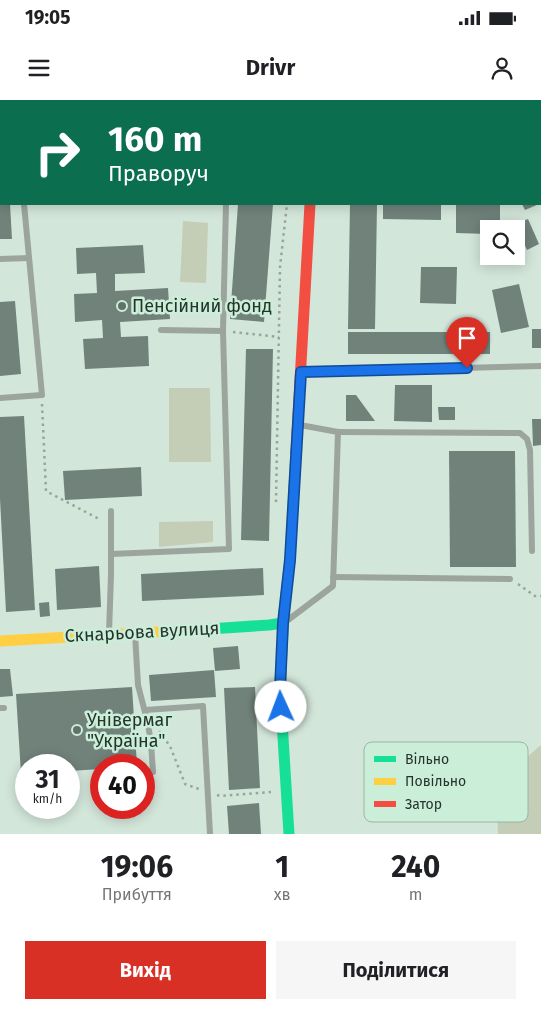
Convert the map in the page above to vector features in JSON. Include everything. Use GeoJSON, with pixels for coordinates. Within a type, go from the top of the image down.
{"type":"FeatureCollection","features":[{"type":"Feature","properties":{"kind":"street"},"geometry":{"type":"LineString","coordinates":[[289,834],[280,689],[283,623],[290,560],[310,205]]}},
{"type":"Feature","properties":{"kind":"street","name":"Скнарьова вулиця"},"geometry":{"type":"LineString","coordinates":[[0,641],[283,623]]}},
{"type":"Feature","properties":{"kind":"lane"},"geometry":{"type":"LineString","coordinates":[[0,398],[42,395],[24,205]]}},
{"type":"Feature","properties":{"kind":"lane"},"geometry":{"type":"LineString","coordinates":[[111,554],[229,549],[224,331],[226,205]]}},
{"type":"Feature","properties":{"kind":"lane"},"geometry":{"type":"LineString","coordinates":[[0,259],[29,258]]}},
{"type":"Feature","properties":{"kind":"lane"},"geometry":{"type":"LineString","coordinates":[[161,330],[224,331]]}},
{"type":"Feature","properties":{"kind":"lane"},"geometry":{"type":"LineString","coordinates":[[301,372],[541,366]]}},
{"type":"Feature","properties":{"kind":"lane"},"geometry":{"type":"LineString","coordinates":[[298,424],[338,432],[520,433],[527,439],[530,450],[532,551]]}},
{"type":"Feature","properties":{"kind":"lane"},"geometry":{"type":"LineString","coordinates":[[283,623],[333,586],[338,432]]}},
{"type":"Feature","properties":{"kind":"lane"},"geometry":{"type":"LineString","coordinates":[[109,634],[111,511]]}},
{"type":"Feature","properties":{"kind":"lane"},"geometry":{"type":"LineString","coordinates":[[334,577],[510,578]]}},
{"type":"Feature","properties":{"kind":"lane"},"geometry":{"type":"LineString","coordinates":[[135,633],[138,686],[145,710],[152,754]]}},
{"type":"Feature","properties":{"kind":"lane"},"geometry":{"type":"LineString","coordinates":[[145,710],[203,706],[210,834]]}},
{"type":"Feature","properties":{"kind":"path"},"geometry":{"type":"LineString","coordinates":[[276,507],[280,267],[287,205]]}},
{"type":"Feature","properties":{"kind":"path"},"geometry":{"type":"LineString","coordinates":[[224,331],[279,337]]}},
{"type":"Feature","properties":{"kind":"path"},"geometry":{"type":"LineString","coordinates":[[42,395],[46,491],[112,526]]}},
{"type":"Feature","properties":{"kind":"path"},"geometry":{"type":"LineString","coordinates":[[510,578],[535,596],[541,596]]}},
{"type":"Feature","properties":{"kind":"path"},"geometry":{"type":"LineString","coordinates":[[145,710],[170,746],[186,784],[220,796],[272,792]]}},
{"type":"Feature","properties":{"kind":"green space"},"geometry":{"type":"Polygon","coordinates":[[[183,221],[208,223],[206,283],[180,282],[183,221]]]}},
{"type":"Feature","properties":{"kind":"green space"},"geometry":{"type":"Polygon","coordinates":[[[169,388],[210,388],[211,462],[169,462],[169,388]]]}},
{"type":"Feature","properties":{"kind":"green space"},"geometry":{"type":"Polygon","coordinates":[[[213,521],[213,542],[159,547],[159,522],[213,521]]]}},
{"type":"Feature","properties":{"kind":"green space"},"geometry":{"type":"Polygon","coordinates":[[[541,745],[541,834],[498,834],[498,822],[528,822],[528,756],[541,745]]]}},
{"type":"Feature","properties":{"kind":"building"},"geometry":{"type":"Polygon","coordinates":[[[0,205],[10,205],[12,239],[0,239],[0,205]]]}},
{"type":"Feature","properties":{"kind":"building"},"geometry":{"type":"Polygon","coordinates":[[[238,205],[273,205],[264,322],[230,319],[238,205]]]}},
{"type":"Feature","properties":{"kind":"building"},"geometry":{"type":"Polygon","coordinates":[[[350,205],[377,205],[375,329],[348,329],[350,205]]]}},
{"type":"Feature","properties":{"kind":"building"},"geometry":{"type":"Polygon","coordinates":[[[383,205],[441,205],[441,220],[383,219],[383,205]]]}},
{"type":"Feature","properties":{"kind":"building"},"geometry":{"type":"Polygon","coordinates":[[[456,205],[500,205],[500,220],[480,220],[480,234],[456,233],[456,205]]]}},
{"type":"Feature","properties":{"kind":"building"},"geometry":{"type":"Polygon","coordinates":[[[522,205],[537,205],[525,210],[522,205]]]}},
{"type":"Feature","properties":{"kind":"building"},"geometry":{"type":"Polygon","coordinates":[[[528,219],[539,244],[527,250],[525,246],[525,220],[528,219]]]}},
{"type":"Feature","properties":{"kind":"building","name":"Пенсійний фонд"},"geometry":{"type":"Polygon","coordinates":[[[143,245],[145,273],[115,274],[115,291],[168,288],[170,319],[120,322],[121,337],[148,336],[149,366],[85,369],[83,339],[103,338],[102,320],[75,322],[74,294],[97,293],[96,273],[77,274],[76,248],[143,245]]]}},
{"type":"Feature","properties":{"kind":"building"},"geometry":{"type":"Polygon","coordinates":[[[421,267],[457,267],[456,304],[420,303],[421,267]]]}},
{"type":"Feature","properties":{"kind":"building"},"geometry":{"type":"Polygon","coordinates":[[[519,284],[529,327],[501,333],[492,290],[519,284]]]}},
{"type":"Feature","properties":{"kind":"building"},"geometry":{"type":"Polygon","coordinates":[[[15,301],[21,374],[0,376],[0,302],[15,301]]]}},
{"type":"Feature","properties":{"kind":"building"},"geometry":{"type":"Polygon","coordinates":[[[532,329],[541,329],[541,348],[532,348],[532,329]]]}},
{"type":"Feature","properties":{"kind":"building"},"geometry":{"type":"Polygon","coordinates":[[[348,332],[490,332],[490,354],[348,354],[348,332]]]}},
{"type":"Feature","properties":{"kind":"building"},"geometry":{"type":"Polygon","coordinates":[[[246,349],[273,349],[269,541],[241,540],[246,349]]]}},
{"type":"Feature","properties":{"kind":"building"},"geometry":{"type":"Polygon","coordinates":[[[395,385],[432,385],[432,422],[394,421],[395,385]]]}},
{"type":"Feature","properties":{"kind":"building"},"geometry":{"type":"Polygon","coordinates":[[[346,395],[356,395],[375,421],[346,421],[346,395]]]}},
{"type":"Feature","properties":{"kind":"building"},"geometry":{"type":"Polygon","coordinates":[[[438,407],[455,407],[455,420],[439,420],[438,407]]]}},
{"type":"Feature","properties":{"kind":"building"},"geometry":{"type":"Polygon","coordinates":[[[24,416],[35,610],[6,612],[0,499],[0,417],[24,416]]]}},
{"type":"Feature","properties":{"kind":"building"},"geometry":{"type":"Polygon","coordinates":[[[532,419],[541,419],[541,445],[533,446],[532,419]]]}},
{"type":"Feature","properties":{"kind":"building"},"geometry":{"type":"Polygon","coordinates":[[[449,451],[515,451],[516,567],[450,567],[449,451]]]}},
{"type":"Feature","properties":{"kind":"building"},"geometry":{"type":"Polygon","coordinates":[[[141,467],[142,496],[65,500],[63,471],[141,467]]]}},
{"type":"Feature","properties":{"kind":"building"},"geometry":{"type":"Polygon","coordinates":[[[99,566],[101,607],[57,610],[55,569],[99,566]]]}},
{"type":"Feature","properties":{"kind":"building"},"geometry":{"type":"Polygon","coordinates":[[[263,568],[264,595],[142,601],[141,574],[263,568]]]}},
{"type":"Feature","properties":{"kind":"building"},"geometry":{"type":"Polygon","coordinates":[[[49,602],[50,616],[40,617],[39,603],[49,602]]]}},
{"type":"Feature","properties":{"kind":"building"},"geometry":{"type":"Polygon","coordinates":[[[238,646],[240,669],[215,671],[213,648],[238,646]]]}},
{"type":"Feature","properties":{"kind":"building"},"geometry":{"type":"Polygon","coordinates":[[[0,669],[10,669],[13,696],[0,697],[0,669]]]}},
{"type":"Feature","properties":{"kind":"building"},"geometry":{"type":"Polygon","coordinates":[[[214,670],[216,697],[151,701],[149,675],[214,670]]]}},
{"type":"Feature","properties":{"kind":"building","name":"Універмаг \"Україна\""},"geometry":{"type":"Polygon","coordinates":[[[132,687],[136,754],[90,754],[90,770],[80,770],[80,754],[20,754],[16,694],[132,687]]]}},
{"type":"Feature","properties":{"kind":"building"},"geometry":{"type":"Polygon","coordinates":[[[255,687],[260,788],[229,790],[224,688],[255,687]]]}},
{"type":"Feature","properties":{"kind":"building"},"geometry":{"type":"Polygon","coordinates":[[[259,803],[261,834],[229,834],[227,806],[259,803]]]}},
{"type":"Feature","properties":{"kind":"traffic: fast"},"geometry":{"type":"LineString","coordinates":[[289,834],[280,689],[296,452]]}},
{"type":"Feature","properties":{"kind":"traffic: fast"},"geometry":{"type":"LineString","coordinates":[[209,629],[283,623]]}},
{"type":"Feature","properties":{"kind":"traffic: slow"},"geometry":{"type":"LineString","coordinates":[[0,641],[209,629]]}},
{"type":"Feature","properties":{"kind":"traffic: jam"},"geometry":{"type":"LineString","coordinates":[[296,452],[310,205]]}},
{"type":"Feature","properties":{"kind":"place","name":"Пенсійний фонд"},"geometry":{"type":"Point","coordinates":[122,306]}},
{"type":"Feature","properties":{"kind":"place","name":"Універмаг \"Україна\""},"geometry":{"type":"Point","coordinates":[77,730]}},
{"type":"Feature","properties":{"kind":"route"},"geometry":{"type":"LineString","coordinates":[[281,707],[283,623],[290,560],[301,372],[467,368]]}}]}
